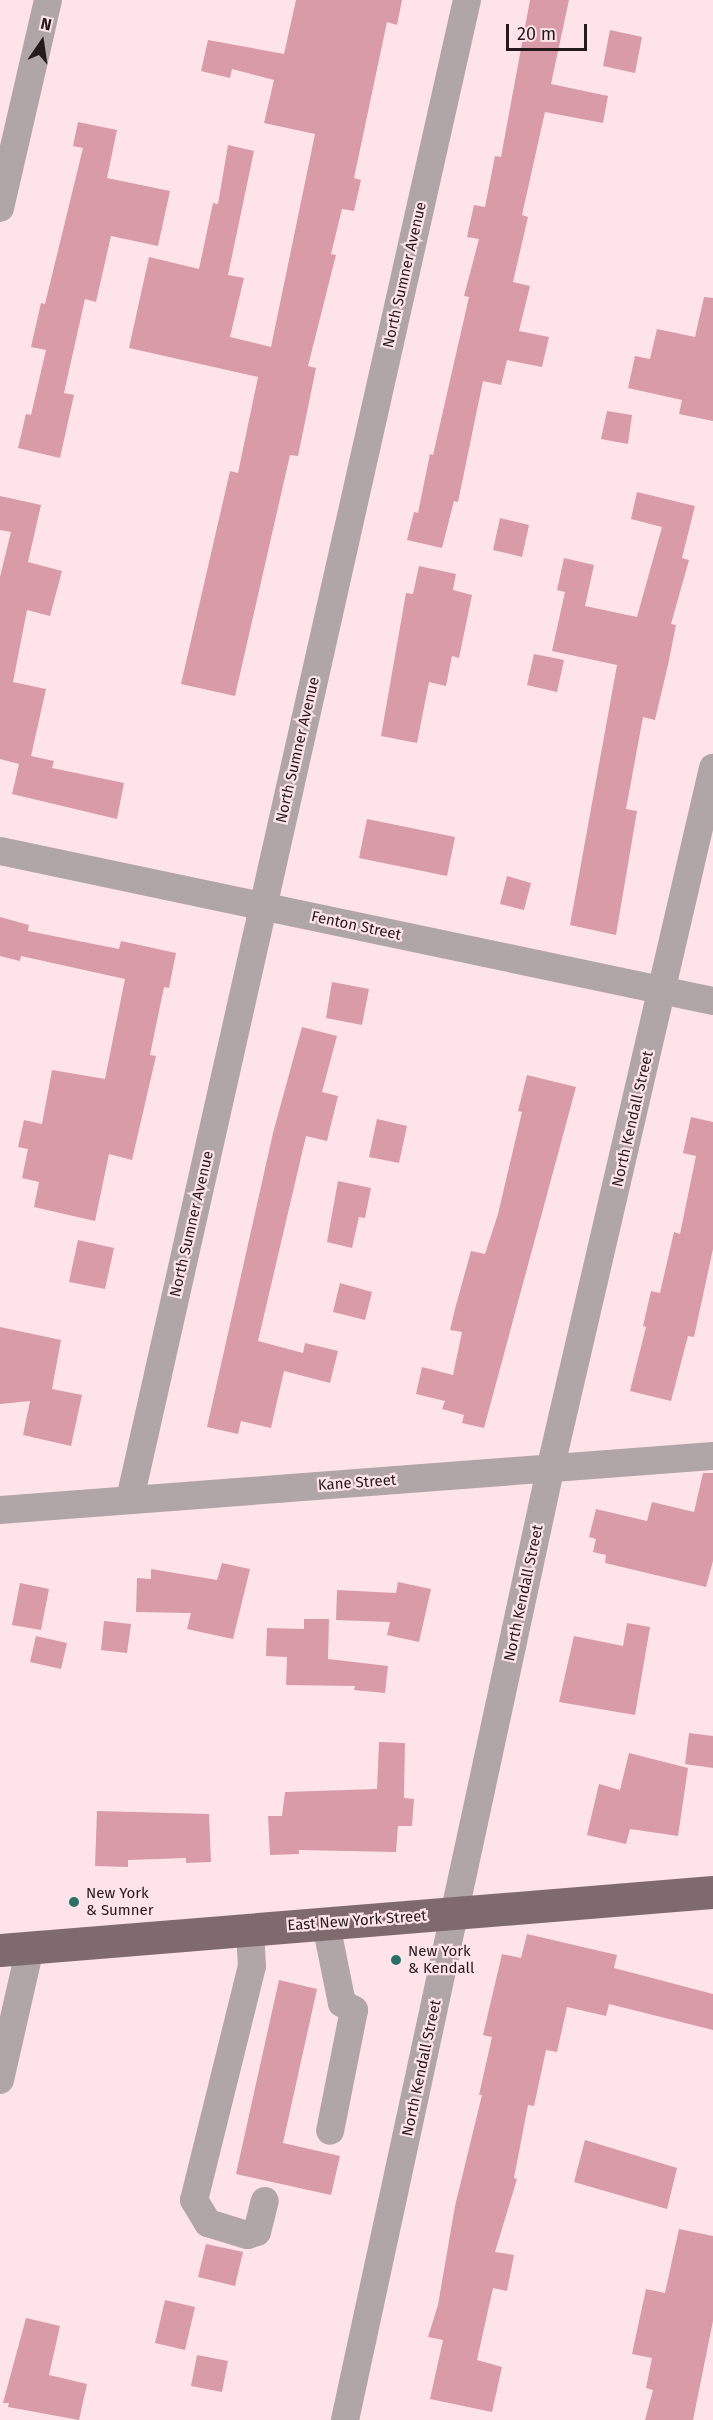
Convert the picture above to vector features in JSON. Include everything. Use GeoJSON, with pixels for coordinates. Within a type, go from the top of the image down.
{"type":"FeatureCollection","features":[{"type":"Feature","properties":{"kind":"main road","name":"East New York Street"},"geometry":{"type":"LineString","coordinates":[[15,1949],[713,1892]]}},
{"type":"Feature","properties":{"kind":"street"},"geometry":{"type":"LineString","coordinates":[[0,208],[48,0]]}},
{"type":"Feature","properties":{"kind":"street","name":"North Sumner Avenue"},"geometry":{"type":"LineString","coordinates":[[130,1499],[467,0]]}},
{"type":"Feature","properties":{"kind":"street","name":"North Kendall Street"},"geometry":{"type":"LineString","coordinates":[[345,2420],[550,1470],[664,991],[713,768]]}},
{"type":"Feature","properties":{"kind":"street","name":"Fenton Street"},"geometry":{"type":"LineString","coordinates":[[0,851],[713,1001]]}},
{"type":"Feature","properties":{"kind":"street","name":"Kane Street"},"geometry":{"type":"LineString","coordinates":[[0,1510],[713,1456]]}},
{"type":"Feature","properties":{"kind":"street"},"geometry":{"type":"LineString","coordinates":[[326,1924],[342,2003],[354,2010],[330,2132]]}},
{"type":"Feature","properties":{"kind":"street"},"geometry":{"type":"LineString","coordinates":[[250,1929],[252,1966],[194,2200],[208,2223],[247,2235],[258,2232],[265,2201]]}},
{"type":"Feature","properties":{"kind":"street"},"geometry":{"type":"LineString","coordinates":[[0,2080],[15,1949]]}},
{"type":"Feature","properties":{"kind":"building"},"geometry":{"type":"Polygon","coordinates":[[[296,0],[402,0],[397,25],[387,22],[354,178],[361,180],[354,211],[342,209],[331,254],[336,255],[308,366],[316,368],[298,456],[290,455],[235,696],[181,684],[230,471],[238,473],[258,377],[129,348],[149,257],[199,269],[213,203],[218,204],[228,145],[254,151],[228,275],[244,278],[230,337],[271,347],[315,134],[264,123],[274,80],[232,69],[230,78],[201,71],[208,40],[284,54],[296,0]]]}},
{"type":"Feature","properties":{"kind":"building"},"geometry":{"type":"Polygon","coordinates":[[[530,0],[569,0],[551,84],[608,96],[603,123],[545,112],[522,215],[528,217],[513,282],[530,286],[519,331],[549,337],[542,367],[507,360],[501,385],[483,381],[458,502],[454,501],[442,548],[407,540],[414,512],[418,513],[430,454],[433,455],[469,297],[464,296],[479,239],[467,237],[474,205],[485,207],[495,156],[501,157],[530,0]]]}},
{"type":"Feature","properties":{"kind":"building"},"geometry":{"type":"Polygon","coordinates":[[[610,30],[642,37],[635,73],[603,66],[610,30]]]}},
{"type":"Feature","properties":{"kind":"building"},"geometry":{"type":"Polygon","coordinates":[[[78,122],[117,130],[107,178],[170,191],[158,246],[111,236],[96,302],[85,299],[64,393],[74,395],[60,458],[18,448],[26,414],[31,415],[46,350],[31,347],[41,303],[45,304],[83,148],[73,146],[78,122]]]}},
{"type":"Feature","properties":{"kind":"building"},"geometry":{"type":"Polygon","coordinates":[[[704,297],[713,298],[713,421],[679,414],[682,400],[628,388],[635,356],[650,359],[657,329],[695,337],[704,297]]]}},
{"type":"Feature","properties":{"kind":"building"},"geometry":{"type":"Polygon","coordinates":[[[607,411],[632,415],[628,444],[601,439],[607,411]]]}},
{"type":"Feature","properties":{"kind":"building"},"geometry":{"type":"Polygon","coordinates":[[[637,492],[695,506],[682,558],[689,560],[671,624],[676,625],[668,665],[655,720],[643,717],[626,809],[637,811],[616,935],[570,925],[617,665],[552,651],[565,592],[557,590],[564,558],[594,565],[585,606],[637,617],[662,527],[631,519],[637,492]]]}},
{"type":"Feature","properties":{"kind":"building"},"geometry":{"type":"Polygon","coordinates":[[[0,496],[41,505],[28,562],[62,571],[50,616],[27,610],[13,682],[46,689],[31,756],[54,761],[52,768],[124,783],[117,819],[12,794],[19,764],[0,759],[0,577],[11,532],[0,530],[0,496]]]}},
{"type":"Feature","properties":{"kind":"building"},"geometry":{"type":"Polygon","coordinates":[[[500,518],[529,525],[522,557],[493,550],[500,518]]]}},
{"type":"Feature","properties":{"kind":"building"},"geometry":{"type":"Polygon","coordinates":[[[419,566],[456,574],[453,590],[472,595],[459,658],[452,656],[446,686],[429,682],[417,743],[381,736],[406,593],[413,594],[419,566]]]}},
{"type":"Feature","properties":{"kind":"building"},"geometry":{"type":"Polygon","coordinates":[[[534,654],[564,660],[557,692],[527,685],[534,654]]]}},
{"type":"Feature","properties":{"kind":"building"},"geometry":{"type":"Polygon","coordinates":[[[367,819],[455,837],[447,876],[359,858],[367,819]]]}},
{"type":"Feature","properties":{"kind":"building"},"geometry":{"type":"Polygon","coordinates":[[[507,876],[531,883],[524,910],[500,904],[507,876]]]}},
{"type":"Feature","properties":{"kind":"building"},"geometry":{"type":"Polygon","coordinates":[[[0,917],[29,925],[28,931],[119,949],[121,941],[176,953],[169,988],[164,987],[150,1055],[156,1056],[132,1160],[109,1154],[95,1221],[34,1207],[39,1182],[22,1178],[28,1149],[18,1147],[24,1120],[42,1124],[52,1070],[105,1079],[125,979],[21,956],[20,961],[0,956],[0,917]]]}},
{"type":"Feature","properties":{"kind":"building"},"geometry":{"type":"Polygon","coordinates":[[[332,982],[369,989],[362,1025],[326,1018],[332,982]]]}},
{"type":"Feature","properties":{"kind":"building"},"geometry":{"type":"Polygon","coordinates":[[[302,1027],[337,1036],[322,1092],[338,1096],[327,1141],[306,1136],[258,1341],[303,1353],[305,1343],[338,1351],[330,1383],[284,1371],[271,1428],[241,1421],[238,1434],[207,1427],[273,1133],[302,1027]]]}},
{"type":"Feature","properties":{"kind":"building"},"geometry":{"type":"Polygon","coordinates":[[[527,1075],[576,1087],[484,1428],[462,1423],[464,1415],[442,1409],[445,1401],[416,1394],[422,1367],[453,1375],[462,1332],[450,1330],[455,1309],[471,1251],[485,1254],[498,1214],[522,1112],[518,1111],[527,1075]]]}},
{"type":"Feature","properties":{"kind":"building"},"geometry":{"type":"Polygon","coordinates":[[[691,1117],[713,1122],[713,1249],[694,1337],[688,1336],[671,1401],[630,1391],[646,1327],[643,1326],[651,1291],[660,1293],[674,1232],[680,1234],[696,1156],[683,1153],[691,1117]]]}},
{"type":"Feature","properties":{"kind":"building"},"geometry":{"type":"Polygon","coordinates":[[[377,1119],[407,1126],[399,1163],[369,1157],[377,1119]]]}},
{"type":"Feature","properties":{"kind":"building"},"geometry":{"type":"Polygon","coordinates":[[[338,1181],[371,1188],[365,1218],[359,1217],[352,1248],[327,1242],[338,1181]]]}},
{"type":"Feature","properties":{"kind":"building"},"geometry":{"type":"Polygon","coordinates":[[[78,1240],[114,1248],[105,1289],[69,1282],[78,1240]]]}},
{"type":"Feature","properties":{"kind":"building"},"geometry":{"type":"Polygon","coordinates":[[[340,1283],[372,1292],[365,1320],[333,1312],[340,1283]]]}},
{"type":"Feature","properties":{"kind":"building"},"geometry":{"type":"Polygon","coordinates":[[[0,1327],[61,1340],[52,1389],[82,1395],[71,1446],[23,1435],[30,1401],[0,1404],[0,1327]]]}},
{"type":"Feature","properties":{"kind":"building"},"geometry":{"type":"Polygon","coordinates":[[[703,1473],[713,1473],[713,1561],[706,1587],[605,1563],[606,1555],[593,1552],[596,1539],[589,1537],[596,1509],[647,1521],[652,1502],[694,1512],[703,1473]]]}},
{"type":"Feature","properties":{"kind":"building"},"geometry":{"type":"Polygon","coordinates":[[[222,1563],[250,1569],[233,1639],[187,1629],[191,1613],[136,1612],[137,1578],[151,1579],[151,1569],[217,1580],[222,1563]]]}},
{"type":"Feature","properties":{"kind":"building"},"geometry":{"type":"Polygon","coordinates":[[[398,1582],[431,1589],[419,1642],[387,1635],[390,1622],[336,1620],[337,1590],[396,1593],[398,1582]]]}},
{"type":"Feature","properties":{"kind":"building"},"geometry":{"type":"Polygon","coordinates":[[[20,1583],[49,1589],[41,1630],[12,1625],[20,1583]]]}},
{"type":"Feature","properties":{"kind":"building"},"geometry":{"type":"Polygon","coordinates":[[[304,1619],[329,1619],[328,1659],[388,1666],[385,1693],[354,1690],[355,1686],[286,1685],[287,1657],[266,1656],[267,1628],[304,1629],[304,1619]]]}},
{"type":"Feature","properties":{"kind":"building"},"geometry":{"type":"Polygon","coordinates":[[[104,1621],[131,1624],[127,1653],[101,1650],[104,1621]]]}},
{"type":"Feature","properties":{"kind":"building"},"geometry":{"type":"Polygon","coordinates":[[[627,1623],[650,1627],[635,1715],[559,1702],[574,1636],[623,1646],[627,1623]]]}},
{"type":"Feature","properties":{"kind":"building"},"geometry":{"type":"Polygon","coordinates":[[[36,1636],[67,1643],[61,1669],[30,1662],[36,1636]]]}},
{"type":"Feature","properties":{"kind":"building"},"geometry":{"type":"Polygon","coordinates":[[[689,1733],[713,1736],[713,1768],[685,1764],[689,1733]]]}},
{"type":"Feature","properties":{"kind":"building"},"geometry":{"type":"Polygon","coordinates":[[[379,1742],[405,1743],[404,1798],[414,1799],[412,1826],[398,1826],[396,1852],[299,1850],[299,1854],[270,1855],[268,1816],[282,1816],[285,1792],[377,1789],[379,1742]]]}},
{"type":"Feature","properties":{"kind":"building"},"geometry":{"type":"Polygon","coordinates":[[[629,1753],[688,1768],[678,1836],[630,1829],[626,1844],[587,1835],[599,1784],[620,1790],[629,1753]]]}},
{"type":"Feature","properties":{"kind":"building"},"geometry":{"type":"Polygon","coordinates":[[[97,1811],[209,1814],[211,1862],[186,1863],[186,1858],[128,1860],[128,1867],[95,1866],[97,1811]]]}},
{"type":"Feature","properties":{"kind":"building"},"geometry":{"type":"Polygon","coordinates":[[[527,1934],[617,1955],[614,1968],[713,1994],[713,2030],[609,2004],[606,2016],[567,2007],[557,2052],[546,2050],[534,2106],[528,2105],[514,2178],[517,2179],[495,2252],[514,2255],[507,2291],[493,2288],[477,2360],[502,2367],[492,2412],[430,2399],[443,2340],[428,2337],[438,2305],[455,2206],[482,2095],[479,2095],[492,2037],[483,2035],[502,1954],[521,1958],[527,1934]]]}},
{"type":"Feature","properties":{"kind":"building"},"geometry":{"type":"Polygon","coordinates":[[[279,1980],[317,1989],[283,2143],[340,2156],[331,2195],[236,2174],[279,1980]]]}},
{"type":"Feature","properties":{"kind":"building"},"geometry":{"type":"Polygon","coordinates":[[[585,2140],[677,2168],[667,2209],[574,2182],[585,2140]]]}},
{"type":"Feature","properties":{"kind":"building"},"geometry":{"type":"Polygon","coordinates":[[[679,2229],[713,2236],[713,2321],[693,2420],[645,2420],[653,2390],[646,2388],[652,2358],[632,2354],[646,2289],[665,2293],[679,2229]]]}},
{"type":"Feature","properties":{"kind":"building"},"geometry":{"type":"Polygon","coordinates":[[[206,2244],[243,2252],[235,2286],[198,2277],[206,2244]]]}},
{"type":"Feature","properties":{"kind":"building"},"geometry":{"type":"Polygon","coordinates":[[[165,2300],[195,2307],[185,2350],[155,2343],[165,2300]]]}},
{"type":"Feature","properties":{"kind":"building"},"geometry":{"type":"Polygon","coordinates":[[[26,2318],[60,2326],[49,2375],[87,2384],[79,2420],[8,2407],[9,2403],[3,2403],[26,2318]]]}},
{"type":"Feature","properties":{"kind":"building"},"geometry":{"type":"Polygon","coordinates":[[[197,2355],[228,2361],[222,2392],[191,2386],[197,2355]]]}},
{"type":"Feature","properties":{"kind":"place","name":"New York & Sumner"},"geometry":{"type":"Point","coordinates":[74,1902]}},
{"type":"Feature","properties":{"kind":"place","name":"New York & Kendall"},"geometry":{"type":"Point","coordinates":[396,1960]}}]}
